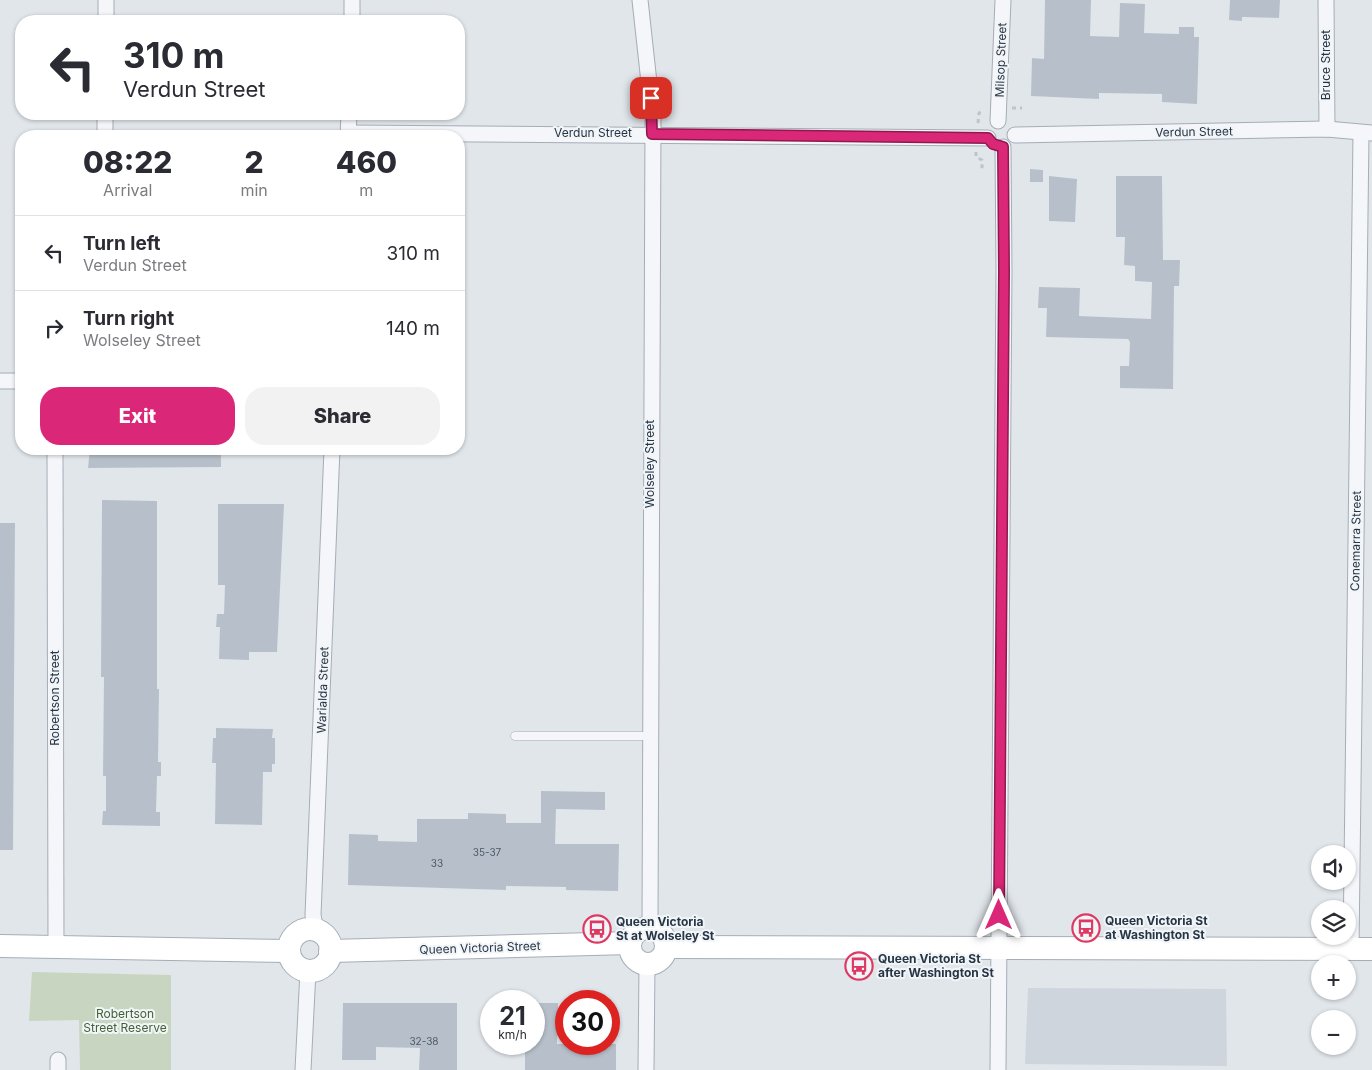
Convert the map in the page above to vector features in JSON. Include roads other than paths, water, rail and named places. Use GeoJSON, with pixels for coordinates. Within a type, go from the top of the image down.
{"type":"FeatureCollection","features":[{"type":"Feature","properties":{"kind":"main road"},"geometry":{"type":"LineString","coordinates":[[650,928],[660,933],[666,946],[660,959],[647,964],[633,956],[630,943],[638,931],[650,928]]}},
{"type":"Feature","properties":{"kind":"main road"},"geometry":{"type":"LineString","coordinates":[[316,931],[327,939],[330,951],[326,964],[320,968],[308,971],[299,969],[294,964],[289,951],[290,944],[298,933],[316,931]]}},
{"type":"Feature","properties":{"kind":"main road","name":"Queen Victoria Street"},"geometry":{"type":"LineString","coordinates":[[330,951],[630,943]]}},
{"type":"Feature","properties":{"kind":"main road"},"geometry":{"type":"LineString","coordinates":[[0,946],[289,951]]}},
{"type":"Feature","properties":{"kind":"main road"},"geometry":{"type":"LineString","coordinates":[[666,946],[1361,949]]}},
{"type":"Feature","properties":{"kind":"street"},"geometry":{"type":"LineString","coordinates":[[106,0],[106,15]]}},
{"type":"Feature","properties":{"kind":"street"},"geometry":{"type":"LineString","coordinates":[[352,0],[352,15]]}},
{"type":"Feature","properties":{"kind":"street","name":"Wolseley Street"},"geometry":{"type":"LineString","coordinates":[[640,0],[653,119],[649,736],[650,928]]}},
{"type":"Feature","properties":{"kind":"street","name":"Milsop Street"},"geometry":{"type":"LineString","coordinates":[[998,120],[1003,0]]}},
{"type":"Feature","properties":{"kind":"street","name":"Bruce Street"},"geometry":{"type":"LineString","coordinates":[[1326,0],[1327,129]]}},
{"type":"Feature","properties":{"kind":"street"},"geometry":{"type":"LineString","coordinates":[[998,120],[1009,122],[1015,135],[1011,143],[1003,147],[993,144],[988,138],[991,124],[998,120]]}},
{"type":"Feature","properties":{"kind":"street","name":"Verdun Street"},"geometry":{"type":"LineString","coordinates":[[1015,135],[1327,129],[1366,133]]}},
{"type":"Feature","properties":{"kind":"street","name":"Conemarra Street"},"geometry":{"type":"LineString","coordinates":[[1361,949],[1366,133]]}},
{"type":"Feature","properties":{"kind":"street","name":"Verdun Street"},"geometry":{"type":"LineString","coordinates":[[465,134],[988,138]]}},
{"type":"Feature","properties":{"kind":"street"},"geometry":{"type":"LineString","coordinates":[[998,1070],[1004,271],[1003,147]]}},
{"type":"Feature","properties":{"kind":"street"},"geometry":{"type":"LineString","coordinates":[[0,381],[15,381]]}},
{"type":"Feature","properties":{"kind":"street","name":"Robertson Street"},"geometry":{"type":"LineString","coordinates":[[54,455],[56,948]]}},
{"type":"Feature","properties":{"kind":"street","name":"Warialda Street"},"geometry":{"type":"LineString","coordinates":[[316,931],[313,914],[332,455]]}},
{"type":"Feature","properties":{"kind":"street"},"geometry":{"type":"LineString","coordinates":[[646,1070],[647,964]]}},
{"type":"Feature","properties":{"kind":"street"},"geometry":{"type":"LineString","coordinates":[[303,1070],[308,971]]}},
{"type":"Feature","properties":{"kind":"lane"},"geometry":{"type":"LineString","coordinates":[[515,736],[649,736]]}},
{"type":"Feature","properties":{"kind":"place","name":"Queen Victoria St at Washington St"},"geometry":{"type":"Point","coordinates":[1086,928]}},
{"type":"Feature","properties":{"kind":"place","name":"Queen Victoria St at Wolseley St"},"geometry":{"type":"Point","coordinates":[597,929]}},
{"type":"Feature","properties":{"kind":"place","name":"Queen Victoria St after Washington St"},"geometry":{"type":"Point","coordinates":[859,966]}},
{"type":"Feature","properties":{"kind":"park label","name":"Robertson Street Reserve"},"geometry":{"type":"Point","coordinates":[125,1021]}}]}
